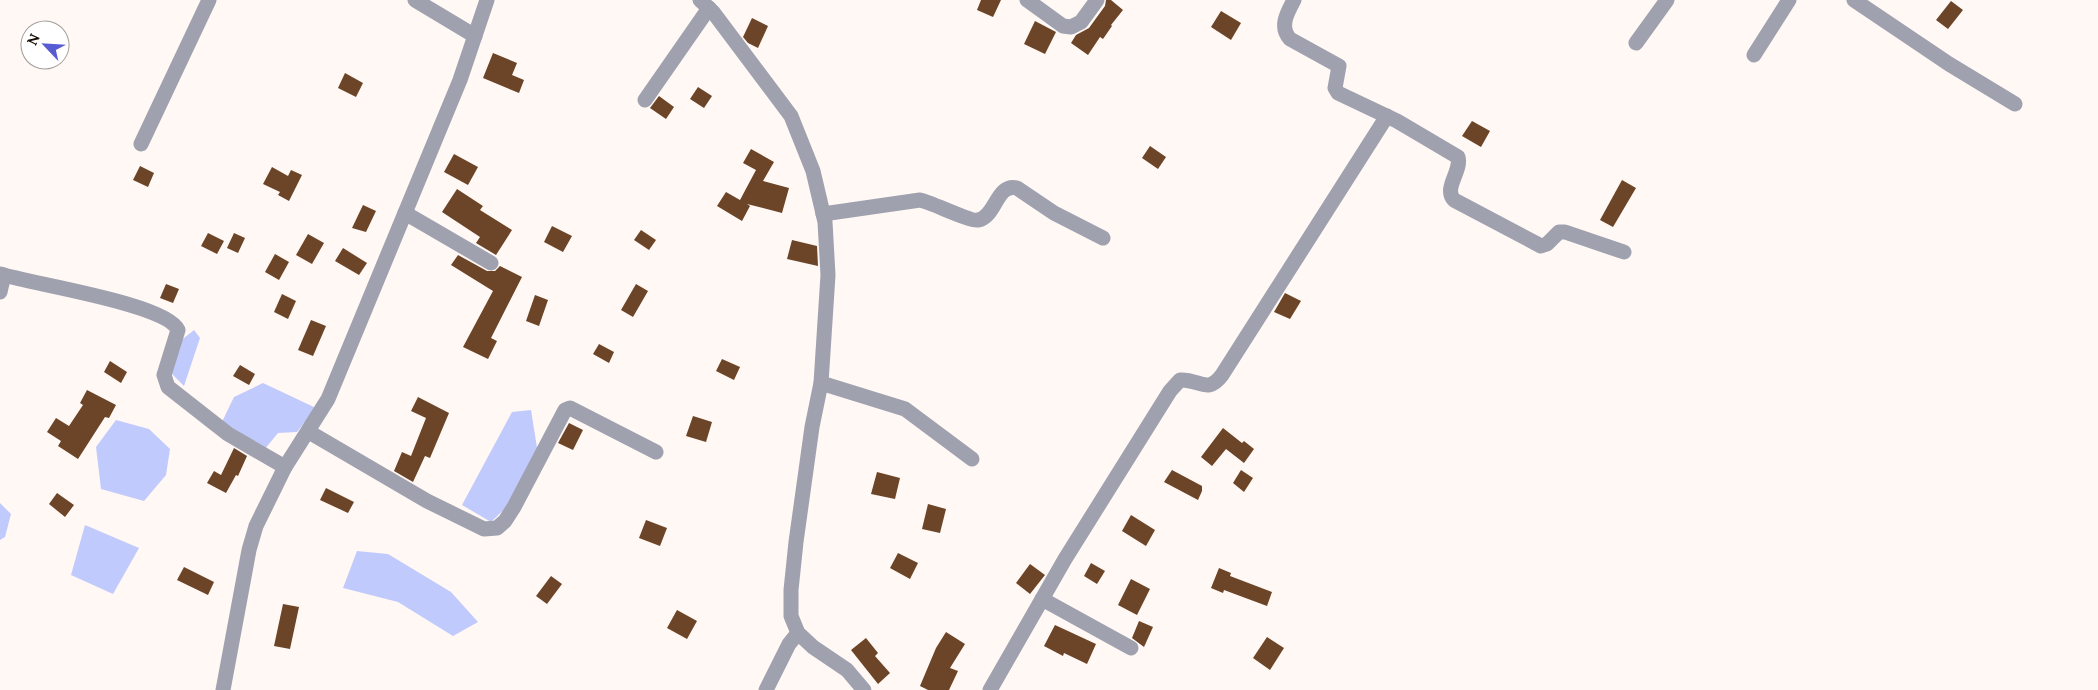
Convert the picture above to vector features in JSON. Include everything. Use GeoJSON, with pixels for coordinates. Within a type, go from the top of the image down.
{"type":"FeatureCollection","features":[{"type":"Feature","properties":{"kind":"street"},"geometry":{"type":"LineString","coordinates":[[142,144],[177,64],[209,0]]}},
{"type":"Feature","properties":{"kind":"street"},"geometry":{"type":"LineString","coordinates":[[415,0],[476,36]]}},
{"type":"Feature","properties":{"kind":"street"},"geometry":{"type":"LineString","coordinates":[[223,690],[249,550],[256,526],[285,466],[309,432],[328,399],[460,80],[476,36],[486,0]]}},
{"type":"Feature","properties":{"kind":"street"},"geometry":{"type":"LineString","coordinates":[[1027,0],[1063,26],[1071,27],[1081,22],[1097,0]]}},
{"type":"Feature","properties":{"kind":"street"},"geometry":{"type":"LineString","coordinates":[[1294,0],[1284,23],[1285,33],[1290,39],[1339,66],[1336,88],[1338,93],[1387,116],[1458,157],[1460,163],[1450,190],[1450,196],[1454,200],[1541,246],[1547,244],[1559,232],[1565,232],[1624,252]]}},
{"type":"Feature","properties":{"kind":"street"},"geometry":{"type":"LineString","coordinates":[[1636,43],[1666,0]]}},
{"type":"Feature","properties":{"kind":"street"},"geometry":{"type":"LineString","coordinates":[[1754,55],[1789,0]]}},
{"type":"Feature","properties":{"kind":"street"},"geometry":{"type":"LineString","coordinates":[[1854,0],[1949,64],[2015,104]]}},
{"type":"Feature","properties":{"kind":"street"},"geometry":{"type":"LineString","coordinates":[[645,100],[705,4],[792,116],[813,171],[823,214],[828,275],[821,383],[808,456],[792,581],[791,616],[798,633],[847,670],[864,690]]}},
{"type":"Feature","properties":{"kind":"street"},"geometry":{"type":"LineString","coordinates":[[990,690],[1064,559],[1170,391],[1180,380],[1208,386],[1216,384],[1387,116]]}},
{"type":"Feature","properties":{"kind":"street"},"geometry":{"type":"LineString","coordinates":[[823,214],[920,200],[933,203],[972,220],[980,220],[985,217],[1005,189],[1011,186],[1054,213],[1104,238]]}},
{"type":"Feature","properties":{"kind":"street"},"geometry":{"type":"LineString","coordinates":[[405,213],[491,263]]}},
{"type":"Feature","properties":{"kind":"street"},"geometry":{"type":"LineString","coordinates":[[0,292],[2,274],[148,310],[169,320],[176,325],[178,330],[164,375],[168,387],[228,434],[285,466]]}},
{"type":"Feature","properties":{"kind":"street"},"geometry":{"type":"LineString","coordinates":[[821,383],[905,409],[972,459]]}},
{"type":"Feature","properties":{"kind":"street"},"geometry":{"type":"LineString","coordinates":[[309,432],[427,501],[484,529],[497,528],[505,521],[565,410],[570,408],[656,452]]}},
{"type":"Feature","properties":{"kind":"street"},"geometry":{"type":"LineString","coordinates":[[1042,599],[1131,648]]}},
{"type":"Feature","properties":{"kind":"street"},"geometry":{"type":"LineString","coordinates":[[766,690],[789,644],[798,633]]}},
{"type":"Feature","properties":{"kind":"water"},"geometry":{"type":"Polygon","coordinates":[[[194,330],[200,338],[184,386],[167,369],[170,349],[194,330]]]}},
{"type":"Feature","properties":{"kind":"water"},"geometry":{"type":"Polygon","coordinates":[[[263,383],[316,408],[297,432],[278,433],[264,450],[220,426],[234,397],[263,383]]]}},
{"type":"Feature","properties":{"kind":"water"},"geometry":{"type":"Polygon","coordinates":[[[531,410],[538,454],[512,502],[491,522],[462,505],[512,412],[531,410]]]}},
{"type":"Feature","properties":{"kind":"water"},"geometry":{"type":"Polygon","coordinates":[[[116,420],[149,429],[170,449],[166,475],[144,501],[101,489],[96,447],[116,420]]]}},
{"type":"Feature","properties":{"kind":"water"},"geometry":{"type":"Polygon","coordinates":[[[0,503],[11,514],[5,537],[0,540],[0,503]]]}},
{"type":"Feature","properties":{"kind":"water"},"geometry":{"type":"Polygon","coordinates":[[[85,525],[139,548],[113,594],[71,575],[85,525]]]}},
{"type":"Feature","properties":{"kind":"water"},"geometry":{"type":"Polygon","coordinates":[[[357,551],[388,554],[451,592],[478,622],[453,636],[398,602],[343,588],[357,551]]]}},
{"type":"Feature","properties":{"kind":"building"},"geometry":{"type":"Polygon","coordinates":[[[981,0],[1001,0],[993,17],[977,10],[981,0]]]}},
{"type":"Feature","properties":{"kind":"building"},"geometry":{"type":"Polygon","coordinates":[[[1106,0],[1111,0],[1123,10],[1103,39],[1100,37],[1088,55],[1071,43],[1076,35],[1089,28],[1105,6],[1106,0]]]}},
{"type":"Feature","properties":{"kind":"building"},"geometry":{"type":"Polygon","coordinates":[[[1951,1],[1963,10],[1948,29],[1936,20],[1951,1]]]}},
{"type":"Feature","properties":{"kind":"building"},"geometry":{"type":"Polygon","coordinates":[[[1221,11],[1241,23],[1231,40],[1211,27],[1221,11]]]}},
{"type":"Feature","properties":{"kind":"building"},"geometry":{"type":"Polygon","coordinates":[[[752,18],[768,26],[758,48],[748,43],[743,37],[752,18]]]}},
{"type":"Feature","properties":{"kind":"building"},"geometry":{"type":"Polygon","coordinates":[[[1035,21],[1056,32],[1045,54],[1024,44],[1035,21]]]}},
{"type":"Feature","properties":{"kind":"building"},"geometry":{"type":"Polygon","coordinates":[[[493,53],[517,63],[512,75],[524,80],[519,93],[483,78],[493,53]]]}},
{"type":"Feature","properties":{"kind":"building"},"geometry":{"type":"Polygon","coordinates":[[[345,73],[363,83],[356,97],[338,88],[345,73]]]}},
{"type":"Feature","properties":{"kind":"building"},"geometry":{"type":"Polygon","coordinates":[[[698,87],[712,96],[704,108],[690,99],[698,87]]]}},
{"type":"Feature","properties":{"kind":"building"},"geometry":{"type":"Polygon","coordinates":[[[659,96],[674,107],[666,119],[650,108],[659,96]]]}},
{"type":"Feature","properties":{"kind":"building"},"geometry":{"type":"Polygon","coordinates":[[[1472,121],[1490,131],[1481,147],[1462,136],[1472,121]]]}},
{"type":"Feature","properties":{"kind":"building"},"geometry":{"type":"Polygon","coordinates":[[[1150,146],[1166,157],[1158,169],[1142,158],[1150,146]]]}},
{"type":"Feature","properties":{"kind":"building"},"geometry":{"type":"Polygon","coordinates":[[[751,149],[774,162],[763,181],[789,188],[782,213],[747,204],[750,206],[742,221],[717,206],[726,192],[740,200],[756,170],[743,163],[751,149]]]}},
{"type":"Feature","properties":{"kind":"building"},"geometry":{"type":"Polygon","coordinates":[[[454,154],[478,167],[468,185],[444,172],[454,154]]]}},
{"type":"Feature","properties":{"kind":"building"},"geometry":{"type":"Polygon","coordinates":[[[140,166],[154,173],[148,187],[133,180],[140,166]]]}},
{"type":"Feature","properties":{"kind":"building"},"geometry":{"type":"Polygon","coordinates":[[[272,167],[288,176],[291,170],[302,175],[289,201],[278,195],[280,192],[263,184],[272,167]]]}},
{"type":"Feature","properties":{"kind":"building"},"geometry":{"type":"Polygon","coordinates":[[[1622,180],[1636,188],[1613,227],[1600,220],[1622,180]]]}},
{"type":"Feature","properties":{"kind":"building"},"geometry":{"type":"Polygon","coordinates":[[[457,189],[483,206],[480,210],[512,230],[496,255],[476,243],[480,237],[442,212],[457,189]]]}},
{"type":"Feature","properties":{"kind":"building"},"geometry":{"type":"Polygon","coordinates":[[[363,205],[376,211],[366,232],[352,228],[363,205]]]}},
{"type":"Feature","properties":{"kind":"building"},"geometry":{"type":"Polygon","coordinates":[[[552,226],[572,236],[563,252],[544,242],[552,226]]]}},
{"type":"Feature","properties":{"kind":"building"},"geometry":{"type":"Polygon","coordinates":[[[641,230],[656,240],[649,250],[634,240],[641,230]]]}},
{"type":"Feature","properties":{"kind":"building"},"geometry":{"type":"Polygon","coordinates":[[[208,233],[224,241],[217,254],[201,246],[208,233]]]}},
{"type":"Feature","properties":{"kind":"building"},"geometry":{"type":"Polygon","coordinates":[[[234,233],[245,238],[238,253],[227,248],[234,233]]]}},
{"type":"Feature","properties":{"kind":"building"},"geometry":{"type":"Polygon","coordinates":[[[308,234],[324,243],[312,264],[296,255],[308,234]]]}},
{"type":"Feature","properties":{"kind":"building"},"geometry":{"type":"Polygon","coordinates":[[[792,240],[817,246],[818,266],[787,259],[792,240]]]}},
{"type":"Feature","properties":{"kind":"building"},"geometry":{"type":"Polygon","coordinates":[[[343,248],[367,263],[359,275],[335,261],[343,248]]]}},
{"type":"Feature","properties":{"kind":"building"},"geometry":{"type":"Polygon","coordinates":[[[275,254],[289,262],[279,280],[265,272],[275,254]]]}},
{"type":"Feature","properties":{"kind":"building"},"geometry":{"type":"Polygon","coordinates":[[[458,255],[487,271],[495,271],[500,266],[522,277],[491,338],[497,341],[488,359],[463,347],[493,291],[451,265],[458,255]]]}},
{"type":"Feature","properties":{"kind":"building"},"geometry":{"type":"Polygon","coordinates":[[[166,284],[179,289],[173,303],[160,298],[166,284]]]}},
{"type":"Feature","properties":{"kind":"building"},"geometry":{"type":"Polygon","coordinates":[[[636,284],[648,291],[633,317],[621,310],[636,284]]]}},
{"type":"Feature","properties":{"kind":"building"},"geometry":{"type":"Polygon","coordinates":[[[1285,293],[1301,301],[1290,319],[1274,312],[1285,293]]]}},
{"type":"Feature","properties":{"kind":"building"},"geometry":{"type":"Polygon","coordinates":[[[282,294],[296,301],[288,319],[274,312],[282,294]]]}},
{"type":"Feature","properties":{"kind":"building"},"geometry":{"type":"Polygon","coordinates":[[[535,295],[548,300],[539,326],[526,321],[535,295]]]}},
{"type":"Feature","properties":{"kind":"building"},"geometry":{"type":"Polygon","coordinates":[[[311,320],[326,326],[313,356],[298,350],[311,320]]]}},
{"type":"Feature","properties":{"kind":"building"},"geometry":{"type":"Polygon","coordinates":[[[599,344],[614,352],[609,363],[593,354],[599,344]]]}},
{"type":"Feature","properties":{"kind":"building"},"geometry":{"type":"Polygon","coordinates":[[[722,359],[740,367],[734,380],[716,371],[722,359]]]}},
{"type":"Feature","properties":{"kind":"building"},"geometry":{"type":"Polygon","coordinates":[[[110,361],[127,372],[121,383],[104,372],[110,361]]]}},
{"type":"Feature","properties":{"kind":"building"},"geometry":{"type":"Polygon","coordinates":[[[240,365],[255,374],[249,385],[233,376],[240,365]]]}},
{"type":"Feature","properties":{"kind":"building"},"geometry":{"type":"Polygon","coordinates":[[[87,390],[116,405],[109,418],[105,417],[78,459],[58,446],[61,441],[47,432],[56,418],[69,426],[83,405],[80,403],[87,390]]]}},
{"type":"Feature","properties":{"kind":"building"},"geometry":{"type":"Polygon","coordinates":[[[418,397],[449,413],[430,458],[425,456],[413,482],[394,471],[402,452],[411,456],[426,418],[411,411],[418,397]]]}},
{"type":"Feature","properties":{"kind":"building"},"geometry":{"type":"Polygon","coordinates":[[[693,416],[712,422],[706,442],[686,436],[693,416]]]}},
{"type":"Feature","properties":{"kind":"building"},"geometry":{"type":"Polygon","coordinates":[[[569,423],[583,430],[573,450],[558,443],[569,423]]]}},
{"type":"Feature","properties":{"kind":"building"},"geometry":{"type":"Polygon","coordinates":[[[1223,428],[1242,443],[1244,441],[1254,449],[1244,463],[1226,449],[1212,466],[1201,457],[1223,428]]]}},
{"type":"Feature","properties":{"kind":"building"},"geometry":{"type":"Polygon","coordinates":[[[234,448],[247,456],[238,476],[236,475],[226,493],[207,483],[214,471],[221,475],[234,448]]]}},
{"type":"Feature","properties":{"kind":"building"},"geometry":{"type":"Polygon","coordinates":[[[1172,470],[1202,486],[1198,500],[1164,482],[1172,470]]]}},
{"type":"Feature","properties":{"kind":"building"},"geometry":{"type":"Polygon","coordinates":[[[1241,470],[1253,478],[1244,492],[1233,483],[1241,470]]]}},
{"type":"Feature","properties":{"kind":"building"},"geometry":{"type":"Polygon","coordinates":[[[877,472],[900,478],[895,499],[871,494],[877,472]]]}},
{"type":"Feature","properties":{"kind":"building"},"geometry":{"type":"Polygon","coordinates":[[[326,488],[354,502],[348,513],[320,500],[326,488]]]}},
{"type":"Feature","properties":{"kind":"building"},"geometry":{"type":"Polygon","coordinates":[[[57,493],[74,505],[65,517],[49,504],[57,493]]]}},
{"type":"Feature","properties":{"kind":"building"},"geometry":{"type":"Polygon","coordinates":[[[928,504],[946,509],[940,533],[922,529],[928,504]]]}},
{"type":"Feature","properties":{"kind":"building"},"geometry":{"type":"Polygon","coordinates":[[[1131,515],[1155,530],[1146,546],[1122,531],[1131,515]]]}},
{"type":"Feature","properties":{"kind":"building"},"geometry":{"type":"Polygon","coordinates":[[[646,520],[667,528],[660,546],[639,538],[646,520]]]}},
{"type":"Feature","properties":{"kind":"building"},"geometry":{"type":"Polygon","coordinates":[[[898,553],[918,563],[910,579],[890,568],[898,553]]]}},
{"type":"Feature","properties":{"kind":"building"},"geometry":{"type":"Polygon","coordinates":[[[1091,563],[1105,571],[1097,584],[1084,576],[1091,563]]]}},
{"type":"Feature","properties":{"kind":"building"},"geometry":{"type":"Polygon","coordinates":[[[1030,564],[1045,575],[1030,594],[1016,583],[1030,564]]]}},
{"type":"Feature","properties":{"kind":"building"},"geometry":{"type":"Polygon","coordinates":[[[184,567],[214,582],[208,595],[177,580],[184,567]]]}},
{"type":"Feature","properties":{"kind":"building"},"geometry":{"type":"Polygon","coordinates":[[[1219,568],[1231,573],[1230,576],[1272,592],[1267,606],[1224,590],[1223,593],[1211,588],[1219,568]]]}},
{"type":"Feature","properties":{"kind":"building"},"geometry":{"type":"Polygon","coordinates":[[[551,576],[562,584],[547,604],[536,596],[551,576]]]}},
{"type":"Feature","properties":{"kind":"building"},"geometry":{"type":"Polygon","coordinates":[[[1131,579],[1150,589],[1137,615],[1118,605],[1131,579]]]}},
{"type":"Feature","properties":{"kind":"building"},"geometry":{"type":"Polygon","coordinates":[[[283,604],[299,607],[290,649],[274,646],[283,604]]]}},
{"type":"Feature","properties":{"kind":"building"},"geometry":{"type":"Polygon","coordinates":[[[677,610],[697,621],[687,639],[667,628],[677,610]]]}},
{"type":"Feature","properties":{"kind":"building"},"geometry":{"type":"Polygon","coordinates":[[[1139,621],[1153,627],[1144,647],[1132,638],[1139,621]]]}},
{"type":"Feature","properties":{"kind":"building"},"geometry":{"type":"Polygon","coordinates":[[[1055,625],[1096,644],[1087,664],[1064,653],[1063,656],[1044,646],[1055,625]]]}},
{"type":"Feature","properties":{"kind":"building"},"geometry":{"type":"Polygon","coordinates":[[[946,632],[965,644],[950,668],[958,671],[949,690],[928,690],[920,686],[936,648],[946,632]]]}},
{"type":"Feature","properties":{"kind":"building"},"geometry":{"type":"Polygon","coordinates":[[[1267,637],[1284,648],[1270,670],[1253,658],[1267,637]]]}},
{"type":"Feature","properties":{"kind":"building"},"geometry":{"type":"Polygon","coordinates":[[[866,638],[878,653],[875,656],[890,673],[878,684],[851,650],[866,638]]]}}]}
